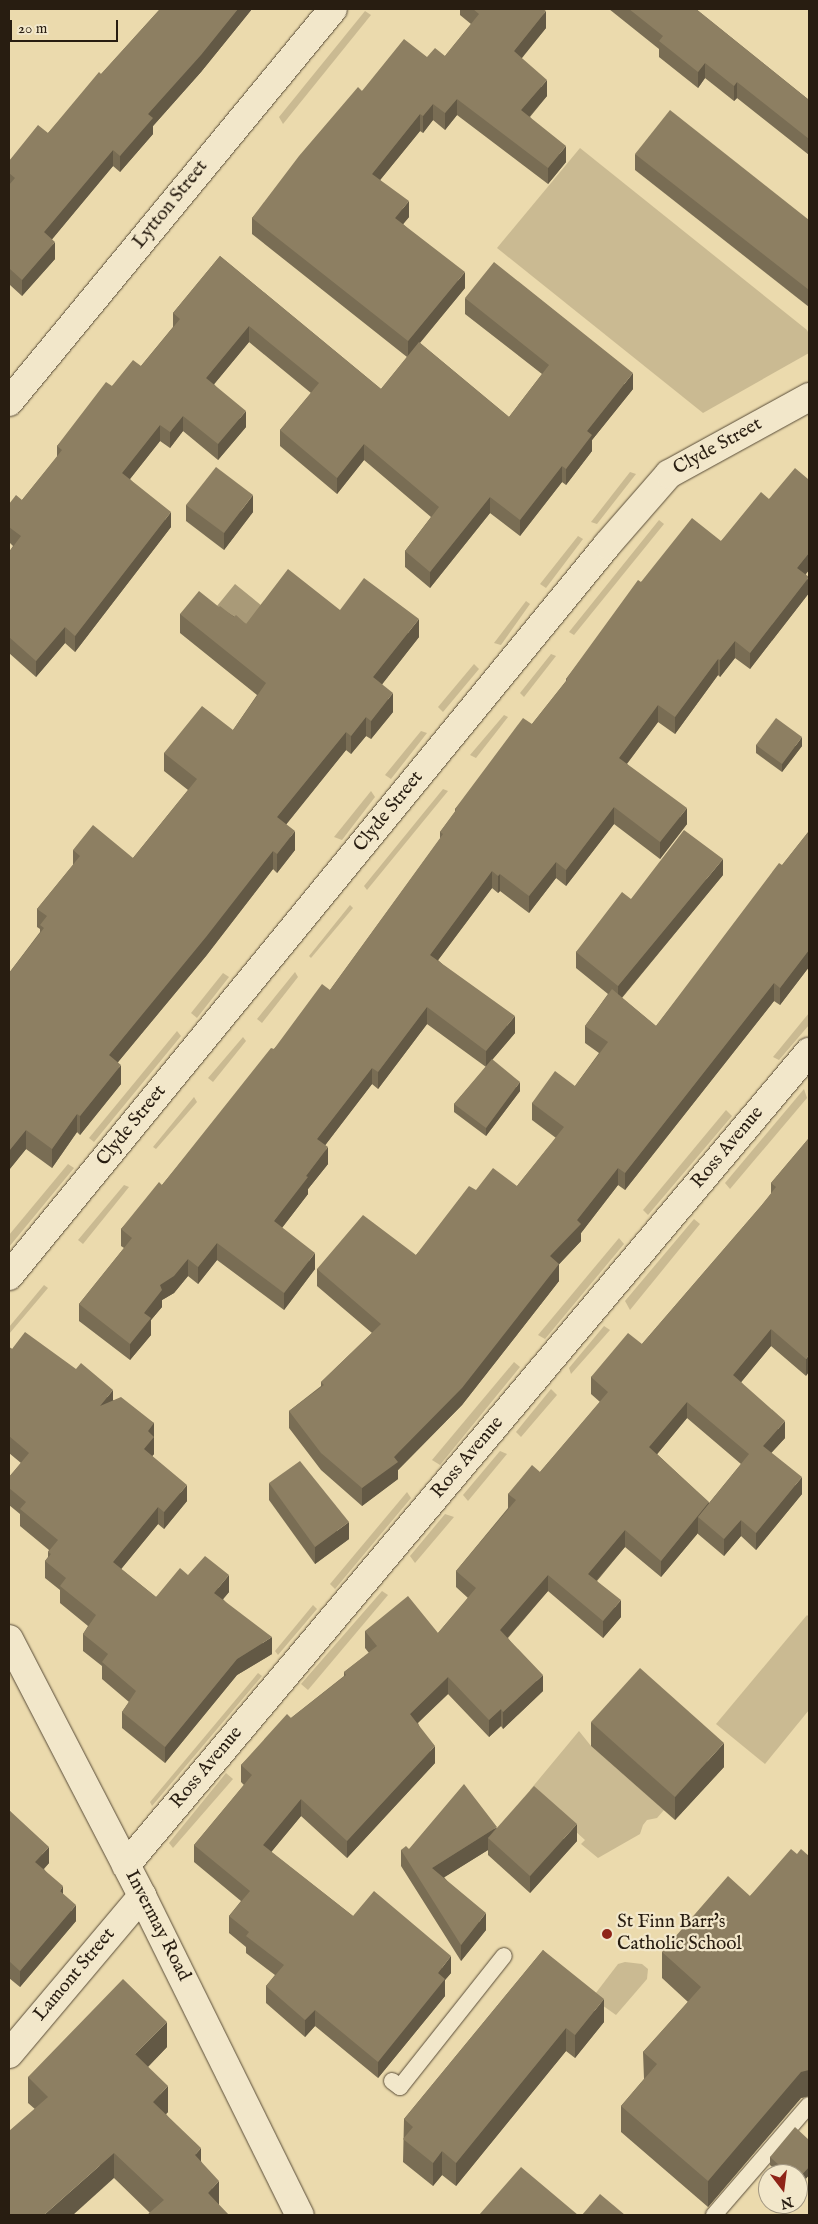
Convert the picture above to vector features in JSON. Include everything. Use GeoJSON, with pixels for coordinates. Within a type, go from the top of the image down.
{"type":"FeatureCollection","features":[{"type":"Feature","properties":{"kind":"street","name":"Lytton Street"},"geometry":{"type":"LineString","coordinates":[[9,402],[334,9]]}},
{"type":"Feature","properties":{"kind":"street","name":"Clyde Street"},"geometry":{"type":"LineString","coordinates":[[9,1276],[607,545],[669,474],[809,397]]}},
{"type":"Feature","properties":{"kind":"street","name":"Ross Avenue"},"geometry":{"type":"LineString","coordinates":[[126,1865],[809,1052]]}},
{"type":"Feature","properties":{"kind":"street","name":"Invermay Road"},"geometry":{"type":"LineString","coordinates":[[9,1639],[142,1896],[300,2215]]}},
{"type":"Feature","properties":{"kind":"street","name":"Lamont Street"},"geometry":{"type":"LineString","coordinates":[[9,2054],[142,1896]]}},
{"type":"Feature","properties":{"kind":"lane"},"geometry":{"type":"LineString","coordinates":[[392,2081],[400,2087],[504,1956]]}},
{"type":"Feature","properties":{"kind":"lane"},"geometry":{"type":"LineString","coordinates":[[714,2215],[809,2105]]}},
{"type":"Feature","properties":{"kind":"shaded area"},"geometry":{"type":"Polygon","coordinates":[[[365,11],[371,15],[283,124],[279,117],[365,11]]]}},
{"type":"Feature","properties":{"kind":"shaded area"},"geometry":{"type":"Polygon","coordinates":[[[580,148],[807,330],[809,334],[809,353],[703,413],[497,248],[580,148]]]}},
{"type":"Feature","properties":{"kind":"shaded area"},"geometry":{"type":"Polygon","coordinates":[[[630,472],[636,474],[597,524],[591,522],[630,472]]]}},
{"type":"Feature","properties":{"kind":"shaded area"},"geometry":{"type":"Polygon","coordinates":[[[659,520],[664,524],[574,635],[569,632],[659,520]]]}},
{"type":"Feature","properties":{"kind":"shaded area"},"geometry":{"type":"Polygon","coordinates":[[[578,536],[583,539],[546,588],[540,584],[578,536]]]}},
{"type":"Feature","properties":{"kind":"shaded area"},"geometry":{"type":"Polygon","coordinates":[[[235,584],[272,614],[253,637],[217,606],[235,584]]]}},
{"type":"Feature","properties":{"kind":"shaded area"},"geometry":{"type":"Polygon","coordinates":[[[526,601],[530,604],[501,645],[494,643],[526,601]]]}},
{"type":"Feature","properties":{"kind":"shaded area"},"geometry":{"type":"Polygon","coordinates":[[[551,654],[556,656],[524,697],[520,693],[551,654]]]}},
{"type":"Feature","properties":{"kind":"shaded area"},"geometry":{"type":"Polygon","coordinates":[[[474,664],[479,669],[443,712],[438,707],[474,664]]]}},
{"type":"Feature","properties":{"kind":"shaded area"},"geometry":{"type":"Polygon","coordinates":[[[504,715],[508,717],[476,758],[470,755],[504,715]]]}},
{"type":"Feature","properties":{"kind":"shaded area"},"geometry":{"type":"Polygon","coordinates":[[[421,731],[427,733],[391,779],[385,775],[421,731]]]}},
{"type":"Feature","properties":{"kind":"shaded area"},"geometry":{"type":"Polygon","coordinates":[[[443,789],[448,791],[367,890],[364,886],[443,789]]]}},
{"type":"Feature","properties":{"kind":"shaded area"},"geometry":{"type":"Polygon","coordinates":[[[371,791],[375,797],[342,840],[334,837],[371,791]]]}},
{"type":"Feature","properties":{"kind":"shaded area"},"geometry":{"type":"Polygon","coordinates":[[[350,905],[353,908],[311,958],[309,956],[350,905]]]}},
{"type":"Feature","properties":{"kind":"shaded area"},"geometry":{"type":"Polygon","coordinates":[[[295,972],[298,977],[262,1023],[257,1019],[295,972]]]}},
{"type":"Feature","properties":{"kind":"shaded area"},"geometry":{"type":"Polygon","coordinates":[[[223,973],[229,977],[197,1018],[191,1013],[223,973]]]}},
{"type":"Feature","properties":{"kind":"shaded area"},"geometry":{"type":"Polygon","coordinates":[[[809,1013],[809,1025],[779,1060],[773,1057],[809,1013]]]}},
{"type":"Feature","properties":{"kind":"shaded area"},"geometry":{"type":"Polygon","coordinates":[[[177,1031],[181,1036],[94,1142],[89,1138],[177,1031]]]}},
{"type":"Feature","properties":{"kind":"shaded area"},"geometry":{"type":"Polygon","coordinates":[[[243,1037],[246,1041],[213,1082],[208,1078],[243,1037]]]}},
{"type":"Feature","properties":{"kind":"shaded area"},"geometry":{"type":"Polygon","coordinates":[[[804,1089],[807,1098],[730,1189],[725,1183],[804,1089]]]}},
{"type":"Feature","properties":{"kind":"shaded area"},"geometry":{"type":"Polygon","coordinates":[[[194,1097],[197,1102],[156,1149],[153,1147],[194,1097]]]}},
{"type":"Feature","properties":{"kind":"shaded area"},"geometry":{"type":"Polygon","coordinates":[[[726,1110],[732,1116],[648,1215],[643,1210],[726,1110]]]}},
{"type":"Feature","properties":{"kind":"shaded area"},"geometry":{"type":"Polygon","coordinates":[[[68,1164],[74,1168],[9,1247],[9,1235],[68,1164]]]}},
{"type":"Feature","properties":{"kind":"shaded area"},"geometry":{"type":"Polygon","coordinates":[[[124,1185],[129,1187],[83,1244],[78,1240],[124,1185]]]}},
{"type":"Feature","properties":{"kind":"shaded area"},"geometry":{"type":"Polygon","coordinates":[[[694,1219],[700,1224],[630,1310],[625,1301],[694,1219]]]}},
{"type":"Feature","properties":{"kind":"shaded area"},"geometry":{"type":"Polygon","coordinates":[[[619,1238],[624,1244],[545,1339],[538,1335],[619,1238]]]}},
{"type":"Feature","properties":{"kind":"shaded area"},"geometry":{"type":"Polygon","coordinates":[[[44,1285],[48,1288],[9,1334],[9,1327],[44,1285]]]}},
{"type":"Feature","properties":{"kind":"shaded area"},"geometry":{"type":"Polygon","coordinates":[[[604,1326],[610,1330],[571,1374],[569,1368],[604,1326]]]}},
{"type":"Feature","properties":{"kind":"shaded area"},"geometry":{"type":"Polygon","coordinates":[[[514,1362],[520,1367],[440,1465],[432,1460],[514,1362]]]}},
{"type":"Feature","properties":{"kind":"shaded area"},"geometry":{"type":"Polygon","coordinates":[[[551,1389],[557,1395],[521,1437],[516,1432],[551,1389]]]}},
{"type":"Feature","properties":{"kind":"shaded area"},"geometry":{"type":"Polygon","coordinates":[[[500,1451],[507,1454],[468,1501],[463,1495],[500,1451]]]}},
{"type":"Feature","properties":{"kind":"shaded area"},"geometry":{"type":"Polygon","coordinates":[[[407,1492],[411,1498],[335,1589],[330,1584],[407,1492]]]}},
{"type":"Feature","properties":{"kind":"shaded area"},"geometry":{"type":"Polygon","coordinates":[[[445,1514],[454,1517],[415,1563],[410,1556],[445,1514]]]}},
{"type":"Feature","properties":{"kind":"shaded area"},"geometry":{"type":"Polygon","coordinates":[[[382,1591],[388,1595],[308,1690],[301,1684],[382,1591]]]}},
{"type":"Feature","properties":{"kind":"shaded area"},"geometry":{"type":"Polygon","coordinates":[[[313,1605],[317,1609],[278,1655],[275,1651],[313,1605]]]}},
{"type":"Feature","properties":{"kind":"shaded area"},"geometry":{"type":"Polygon","coordinates":[[[807,1615],[809,1617],[809,1710],[765,1764],[716,1724],[807,1615]]]}},
{"type":"Feature","properties":{"kind":"shaded area"},"geometry":{"type":"Polygon","coordinates":[[[258,1673],[262,1676],[152,1806],[150,1802],[258,1673]]]}},
{"type":"Feature","properties":{"kind":"shaded area"},"geometry":{"type":"Polygon","coordinates":[[[579,1731],[591,1746],[664,1810],[657,1818],[647,1820],[640,1834],[598,1858],[581,1844],[585,1840],[530,1790],[579,1731]]]}},
{"type":"Feature","properties":{"kind":"shaded area"},"geometry":{"type":"Polygon","coordinates":[[[226,1773],[233,1779],[173,1848],[169,1843],[226,1773]]]}},
{"type":"Feature","properties":{"kind":"shaded area"},"geometry":{"type":"Polygon","coordinates":[[[625,1962],[642,1964],[648,1969],[647,1979],[616,2015],[592,1998],[618,1964],[625,1962]]]}},
{"type":"Feature","properties":{"kind":"building"},"geometry":{"type":"Polygon","coordinates":[[[160,9],[238,9],[201,55],[148,114],[153,118],[120,156],[113,150],[44,232],[55,242],[22,280],[9,270],[9,185],[15,178],[9,173],[9,161],[38,125],[48,133],[99,72],[101,74],[160,9]]]}},
{"type":"Feature","properties":{"kind":"building"},"geometry":{"type":"Polygon","coordinates":[[[473,9],[543,9],[546,11],[514,51],[547,80],[521,110],[566,146],[548,168],[457,99],[445,113],[433,104],[423,116],[420,114],[372,174],[409,201],[395,218],[465,272],[408,341],[252,218],[299,156],[358,87],[362,91],[404,39],[427,57],[435,48],[445,56],[479,14],[473,9]]]}},
{"type":"Feature","properties":{"kind":"building"},"geometry":{"type":"Polygon","coordinates":[[[629,9],[696,9],[809,100],[809,139],[737,82],[734,86],[705,63],[698,72],[659,41],[663,36],[629,9]]]}},
{"type":"Feature","properties":{"kind":"building"},"geometry":{"type":"Polygon","coordinates":[[[670,110],[809,220],[809,290],[635,154],[670,110]]]}},
{"type":"Feature","properties":{"kind":"building"},"geometry":{"type":"Polygon","coordinates":[[[220,256],[381,389],[419,342],[509,417],[549,365],[465,298],[494,262],[633,373],[587,431],[592,435],[566,469],[562,466],[520,520],[490,497],[430,572],[405,551],[439,507],[364,444],[337,478],[280,430],[319,383],[249,326],[206,378],[246,411],[218,444],[183,416],[170,432],[160,425],[122,473],[171,512],[75,636],[65,627],[36,661],[9,637],[9,552],[21,536],[9,527],[9,504],[16,495],[22,500],[62,450],[57,446],[106,382],[112,386],[133,360],[141,366],[180,319],[173,313],[220,256]]]}},
{"type":"Feature","properties":{"kind":"building"},"geometry":{"type":"Polygon","coordinates":[[[216,467],[253,495],[224,533],[186,505],[216,467]]]}},
{"type":"Feature","properties":{"kind":"building"},"geometry":{"type":"Polygon","coordinates":[[[795,468],[808,479],[809,477],[809,553],[797,568],[809,577],[750,653],[735,641],[720,660],[718,659],[675,717],[658,705],[619,758],[687,808],[660,842],[614,807],[566,870],[556,862],[529,896],[500,874],[498,876],[492,871],[430,955],[515,1016],[486,1051],[427,1007],[378,1072],[372,1068],[317,1139],[328,1147],[306,1176],[308,1177],[274,1221],[315,1253],[284,1293],[217,1243],[198,1267],[188,1259],[174,1276],[160,1285],[162,1290],[144,1313],[151,1318],[130,1344],[79,1304],[132,1238],[121,1229],[159,1182],[162,1185],[271,1048],[274,1049],[322,984],[330,990],[443,834],[440,832],[455,809],[523,718],[532,724],[567,680],[638,580],[641,582],[692,518],[721,541],[761,492],[769,499],[795,468]]]}},
{"type":"Feature","properties":{"kind":"building"},"geometry":{"type":"Polygon","coordinates":[[[288,569],[340,610],[364,578],[419,619],[373,677],[393,693],[371,721],[366,717],[351,736],[346,732],[277,817],[295,831],[277,854],[273,851],[206,937],[109,1055],[121,1065],[80,1116],[77,1114],[52,1149],[26,1130],[9,1151],[9,973],[44,928],[40,925],[47,916],[37,909],[80,856],[73,850],[93,825],[133,858],[197,779],[164,753],[202,706],[233,730],[266,683],[180,614],[199,591],[234,617],[236,615],[246,624],[288,569]]]}},
{"type":"Feature","properties":{"kind":"building"},"geometry":{"type":"Polygon","coordinates":[[[776,718],[802,737],[782,764],[756,745],[776,718]]]}},
{"type":"Feature","properties":{"kind":"building"},"geometry":{"type":"Polygon","coordinates":[[[684,830],[723,859],[618,986],[576,952],[622,892],[631,899],[684,830]]]}},
{"type":"Feature","properties":{"kind":"building"},"geometry":{"type":"Polygon","coordinates":[[[809,831],[809,950],[780,988],[774,983],[625,1173],[618,1168],[577,1220],[581,1224],[550,1256],[559,1264],[462,1388],[394,1457],[398,1462],[362,1488],[321,1453],[289,1411],[324,1385],[321,1382],[381,1324],[317,1269],[363,1215],[416,1255],[469,1186],[476,1190],[493,1168],[517,1186],[564,1127],[532,1103],[555,1071],[575,1086],[608,1042],[585,1026],[612,989],[656,1026],[779,863],[782,865],[809,831]]]}},
{"type":"Feature","properties":{"kind":"building"},"geometry":{"type":"Polygon","coordinates":[[[492,1059],[520,1082],[486,1128],[454,1104],[492,1059]]]}},
{"type":"Feature","properties":{"kind":"building"},"geometry":{"type":"Polygon","coordinates":[[[809,1138],[809,1355],[806,1359],[771,1329],[733,1375],[785,1421],[763,1446],[802,1477],[756,1533],[741,1520],[724,1539],[698,1517],[749,1454],[687,1402],[649,1447],[709,1502],[661,1561],[625,1530],[588,1574],[621,1600],[603,1621],[548,1575],[500,1630],[543,1675],[503,1712],[501,1709],[489,1720],[448,1677],[410,1714],[435,1746],[347,1841],[301,1799],[263,1845],[353,1916],[374,1891],[451,1956],[438,1973],[445,1979],[378,2062],[315,2010],[305,2020],[266,1986],[284,1965],[246,1936],[249,1932],[229,1916],[250,1891],[194,1845],[252,1775],[241,1765],[287,1714],[291,1718],[346,1675],[344,1672],[377,1646],[365,1631],[408,1596],[438,1633],[476,1588],[456,1571],[516,1500],[508,1494],[532,1465],[540,1472],[608,1392],[591,1377],[628,1333],[642,1344],[761,1206],[776,1187],[771,1183],[809,1138]]]}},
{"type":"Feature","properties":{"kind":"building"},"geometry":{"type":"Polygon","coordinates":[[[25,1332],[76,1369],[81,1363],[113,1390],[100,1406],[121,1397],[154,1423],[148,1431],[154,1437],[144,1449],[187,1485],[164,1512],[158,1507],[113,1562],[156,1597],[180,1568],[188,1575],[205,1556],[229,1575],[214,1593],[272,1637],[237,1659],[165,1747],[122,1712],[136,1691],[102,1662],[108,1654],[83,1634],[96,1615],[60,1586],[66,1578],[45,1561],[51,1554],[48,1552],[58,1540],[20,1509],[26,1502],[9,1488],[9,1477],[29,1453],[9,1436],[9,1347],[12,1349],[25,1332]]]}},
{"type":"Feature","properties":{"kind":"building"},"geometry":{"type":"Polygon","coordinates":[[[300,1461],[349,1522],[315,1547],[269,1483],[300,1461]]]}},
{"type":"Feature","properties":{"kind":"building"},"geometry":{"type":"Polygon","coordinates":[[[640,1668],[724,1743],[675,1797],[591,1722],[640,1668]]]}},
{"type":"Feature","properties":{"kind":"building"},"geometry":{"type":"Polygon","coordinates":[[[464,1784],[497,1827],[432,1868],[486,1913],[461,1945],[401,1850],[406,1846],[409,1849],[464,1784]]]}},
{"type":"Feature","properties":{"kind":"building"},"geometry":{"type":"Polygon","coordinates":[[[534,1786],[577,1824],[530,1876],[488,1838],[534,1786]]]}},
{"type":"Feature","properties":{"kind":"building"},"geometry":{"type":"Polygon","coordinates":[[[9,1810],[49,1847],[35,1862],[63,1886],[60,1891],[76,1905],[20,1971],[9,1961],[9,1810]]]}},
{"type":"Feature","properties":{"kind":"building"},"geometry":{"type":"Polygon","coordinates":[[[791,1849],[797,1854],[801,1849],[809,1856],[809,2070],[801,2072],[708,2181],[621,2106],[657,2064],[643,2052],[701,1987],[662,1952],[728,1876],[750,1896],[791,1849]]]}},
{"type":"Feature","properties":{"kind":"building"},"geometry":{"type":"Polygon","coordinates":[[[543,1950],[604,1999],[575,2035],[566,2028],[456,2163],[442,2151],[433,2163],[403,2139],[413,2127],[404,2119],[543,1950]]]}},
{"type":"Feature","properties":{"kind":"building"},"geometry":{"type":"Polygon","coordinates":[[[123,1979],[167,2022],[135,2054],[168,2086],[153,2102],[201,2148],[195,2155],[219,2181],[208,2193],[229,2215],[147,2215],[164,2200],[114,2153],[44,2215],[9,2215],[9,2131],[48,2097],[28,2077],[123,1979]]]}},
{"type":"Feature","properties":{"kind":"building"},"geometry":{"type":"Polygon","coordinates":[[[795,2127],[809,2140],[808,2168],[808,2164],[778,2164],[770,2157],[795,2127]]]}},
{"type":"Feature","properties":{"kind":"building"},"geometry":{"type":"Polygon","coordinates":[[[521,2167],[578,2215],[479,2215],[521,2167]]]}},
{"type":"Feature","properties":{"kind":"building"},"geometry":{"type":"Polygon","coordinates":[[[600,2194],[625,2215],[582,2215],[600,2194]]]}},
{"type":"Feature","properties":{"kind":"place","name":"St Finn Barr's Catholic School"},"geometry":{"type":"Point","coordinates":[607,1934]}}]}
